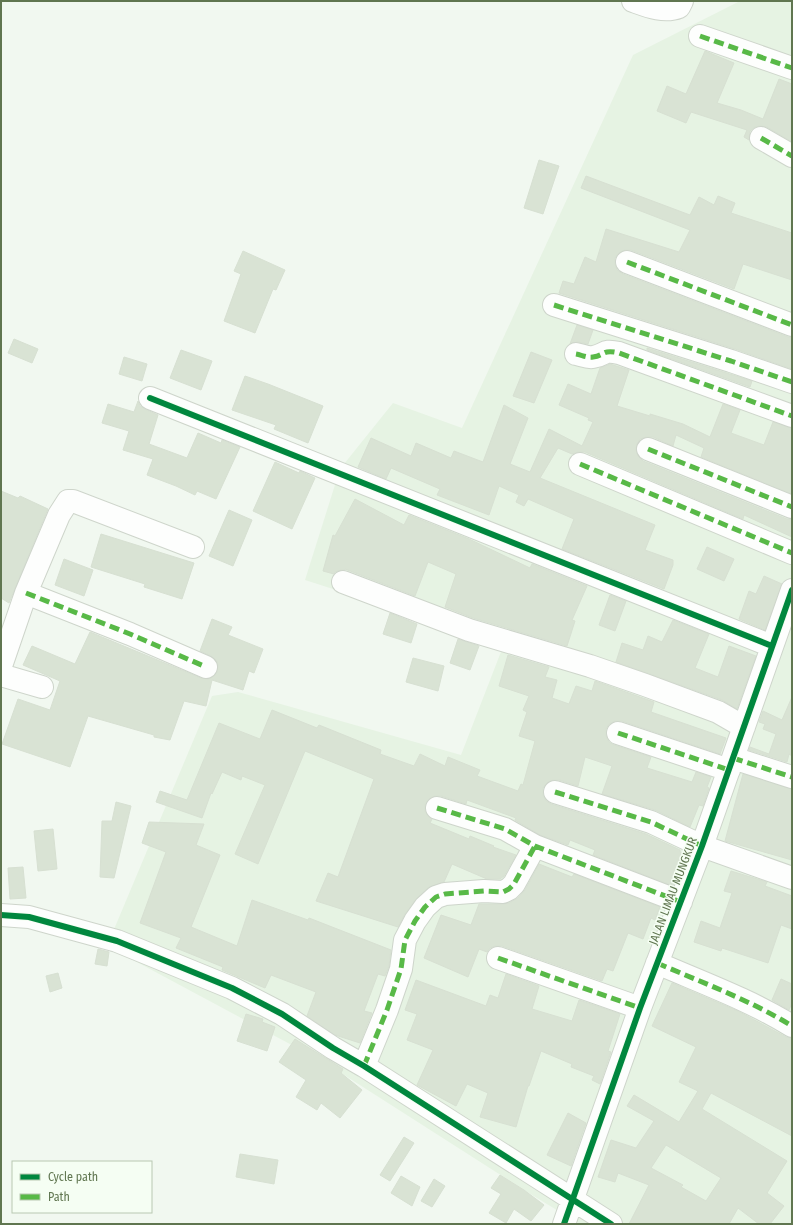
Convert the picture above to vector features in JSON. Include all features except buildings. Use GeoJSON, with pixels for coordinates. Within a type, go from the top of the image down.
{"type":"FeatureCollection","features":[{"type":"Feature","properties":{"kind":"street"},"geometry":{"type":"LineString","coordinates":[[633,1],[664,10],[672,10],[679,7],[682,1]]}},
{"type":"Feature","properties":{"kind":"street"},"geometry":{"type":"LineString","coordinates":[[700,36],[792,68]]}},
{"type":"Feature","properties":{"kind":"street"},"geometry":{"type":"LineString","coordinates":[[761,138],[792,156]]}},
{"type":"Feature","properties":{"kind":"street"},"geometry":{"type":"LineString","coordinates":[[628,262],[792,325]]}},
{"type":"Feature","properties":{"kind":"street"},"geometry":{"type":"LineString","coordinates":[[554,305],[731,361],[792,382]]}},
{"type":"Feature","properties":{"kind":"street"},"geometry":{"type":"LineString","coordinates":[[576,354],[588,357],[608,351],[619,354],[792,416]]}},
{"type":"Feature","properties":{"kind":"street"},"geometry":{"type":"LineString","coordinates":[[150,398],[772,646]]}},
{"type":"Feature","properties":{"kind":"street"},"geometry":{"type":"LineString","coordinates":[[648,449],[792,507]]}},
{"type":"Feature","properties":{"kind":"street"},"geometry":{"type":"LineString","coordinates":[[580,464],[792,553]]}},
{"type":"Feature","properties":{"kind":"street"},"geometry":{"type":"LineString","coordinates":[[1,666],[26,593],[59,515],[68,501],[74,501],[193,547]]}},
{"type":"Feature","properties":{"kind":"street"},"geometry":{"type":"LineString","coordinates":[[343,582],[469,630],[590,666],[645,685],[718,712],[744,727]]}},
{"type":"Feature","properties":{"kind":"street","name":"JALAN LIMAU MUNGKUR"},"geometry":{"type":"LineString","coordinates":[[564,1224],[640,1008],[702,846],[792,590]]}},
{"type":"Feature","properties":{"kind":"street"},"geometry":{"type":"LineString","coordinates":[[26,593],[130,634],[206,667]]}},
{"type":"Feature","properties":{"kind":"street"},"geometry":{"type":"LineString","coordinates":[[1,676],[42,687]]}},
{"type":"Feature","properties":{"kind":"street"},"geometry":{"type":"LineString","coordinates":[[618,733],[731,764],[792,777]]}},
{"type":"Feature","properties":{"kind":"street"},"geometry":{"type":"LineString","coordinates":[[555,792],[651,822],[702,846],[792,878]]}},
{"type":"Feature","properties":{"kind":"street"},"geometry":{"type":"LineString","coordinates":[[437,808],[505,829],[535,846],[681,902]]}},
{"type":"Feature","properties":{"kind":"street"},"geometry":{"type":"LineString","coordinates":[[364,1066],[387,1010],[401,969],[405,940],[415,921],[425,907],[436,897],[445,894],[484,891],[503,892],[509,889],[514,884],[535,846]]}},
{"type":"Feature","properties":{"kind":"street"},"geometry":{"type":"LineString","coordinates":[[1,915],[29,917],[117,941],[225,985],[282,1014],[333,1048],[364,1066],[611,1224]]}},
{"type":"Feature","properties":{"kind":"street"},"geometry":{"type":"LineString","coordinates":[[498,958],[640,1008]]}},
{"type":"Feature","properties":{"kind":"street"},"geometry":{"type":"LineString","coordinates":[[657,964],[735,996],[792,1026]]}},
{"type":"Feature","properties":{"kind":"shaded area"},"geometry":{"type":"Polygon","coordinates":[[[740,1],[792,1],[792,1224],[580,1224],[327,1064],[107,946],[212,696],[238,692],[461,755],[504,644],[305,580],[340,469],[393,403],[462,428],[633,55],[740,1]]]}},
{"type":"Feature","properties":{"kind":"marked path"},"geometry":{"type":"LineString","coordinates":[[700,36],[792,68]]}},
{"type":"Feature","properties":{"kind":"marked path"},"geometry":{"type":"LineString","coordinates":[[761,138],[792,156]]}},
{"type":"Feature","properties":{"kind":"marked path"},"geometry":{"type":"LineString","coordinates":[[627,262],[792,325]]}},
{"type":"Feature","properties":{"kind":"marked path"},"geometry":{"type":"LineString","coordinates":[[554,305],[731,361],[792,382]]}},
{"type":"Feature","properties":{"kind":"marked path"},"geometry":{"type":"LineString","coordinates":[[576,354],[591,357],[607,352],[619,353],[792,416]]}},
{"type":"Feature","properties":{"kind":"marked path"},"geometry":{"type":"LineString","coordinates":[[648,449],[792,507]]}},
{"type":"Feature","properties":{"kind":"marked path"},"geometry":{"type":"LineString","coordinates":[[580,464],[792,553]]}},
{"type":"Feature","properties":{"kind":"marked path"},"geometry":{"type":"LineString","coordinates":[[26,593],[130,634],[206,667]]}},
{"type":"Feature","properties":{"kind":"marked path"},"geometry":{"type":"LineString","coordinates":[[618,733],[729,770]]}},
{"type":"Feature","properties":{"kind":"marked path"},"geometry":{"type":"LineString","coordinates":[[733,758],[792,777]]}},
{"type":"Feature","properties":{"kind":"marked path"},"geometry":{"type":"LineString","coordinates":[[555,792],[651,822],[702,846]]}},
{"type":"Feature","properties":{"kind":"marked path"},"geometry":{"type":"LineString","coordinates":[[437,808],[505,829],[535,846],[681,902]]}},
{"type":"Feature","properties":{"kind":"marked path"},"geometry":{"type":"LineString","coordinates":[[364,1066],[387,1010],[401,969],[405,940],[415,921],[425,907],[436,897],[445,894],[484,891],[503,892],[509,889],[514,884],[535,846]]}},
{"type":"Feature","properties":{"kind":"marked path"},"geometry":{"type":"LineString","coordinates":[[498,958],[640,1008]]}},
{"type":"Feature","properties":{"kind":"marked path"},"geometry":{"type":"LineString","coordinates":[[657,963],[743,1000],[792,1026]]}},
{"type":"Feature","properties":{"kind":"cycle path"},"geometry":{"type":"LineString","coordinates":[[150,398],[772,646]]}},
{"type":"Feature","properties":{"kind":"cycle path"},"geometry":{"type":"LineString","coordinates":[[564,1224],[640,1008],[702,846],[792,590]]}},
{"type":"Feature","properties":{"kind":"cycle path"},"geometry":{"type":"LineString","coordinates":[[1,915],[29,917],[117,941],[232,988],[282,1014],[333,1048],[364,1066],[611,1224]]}}]}
